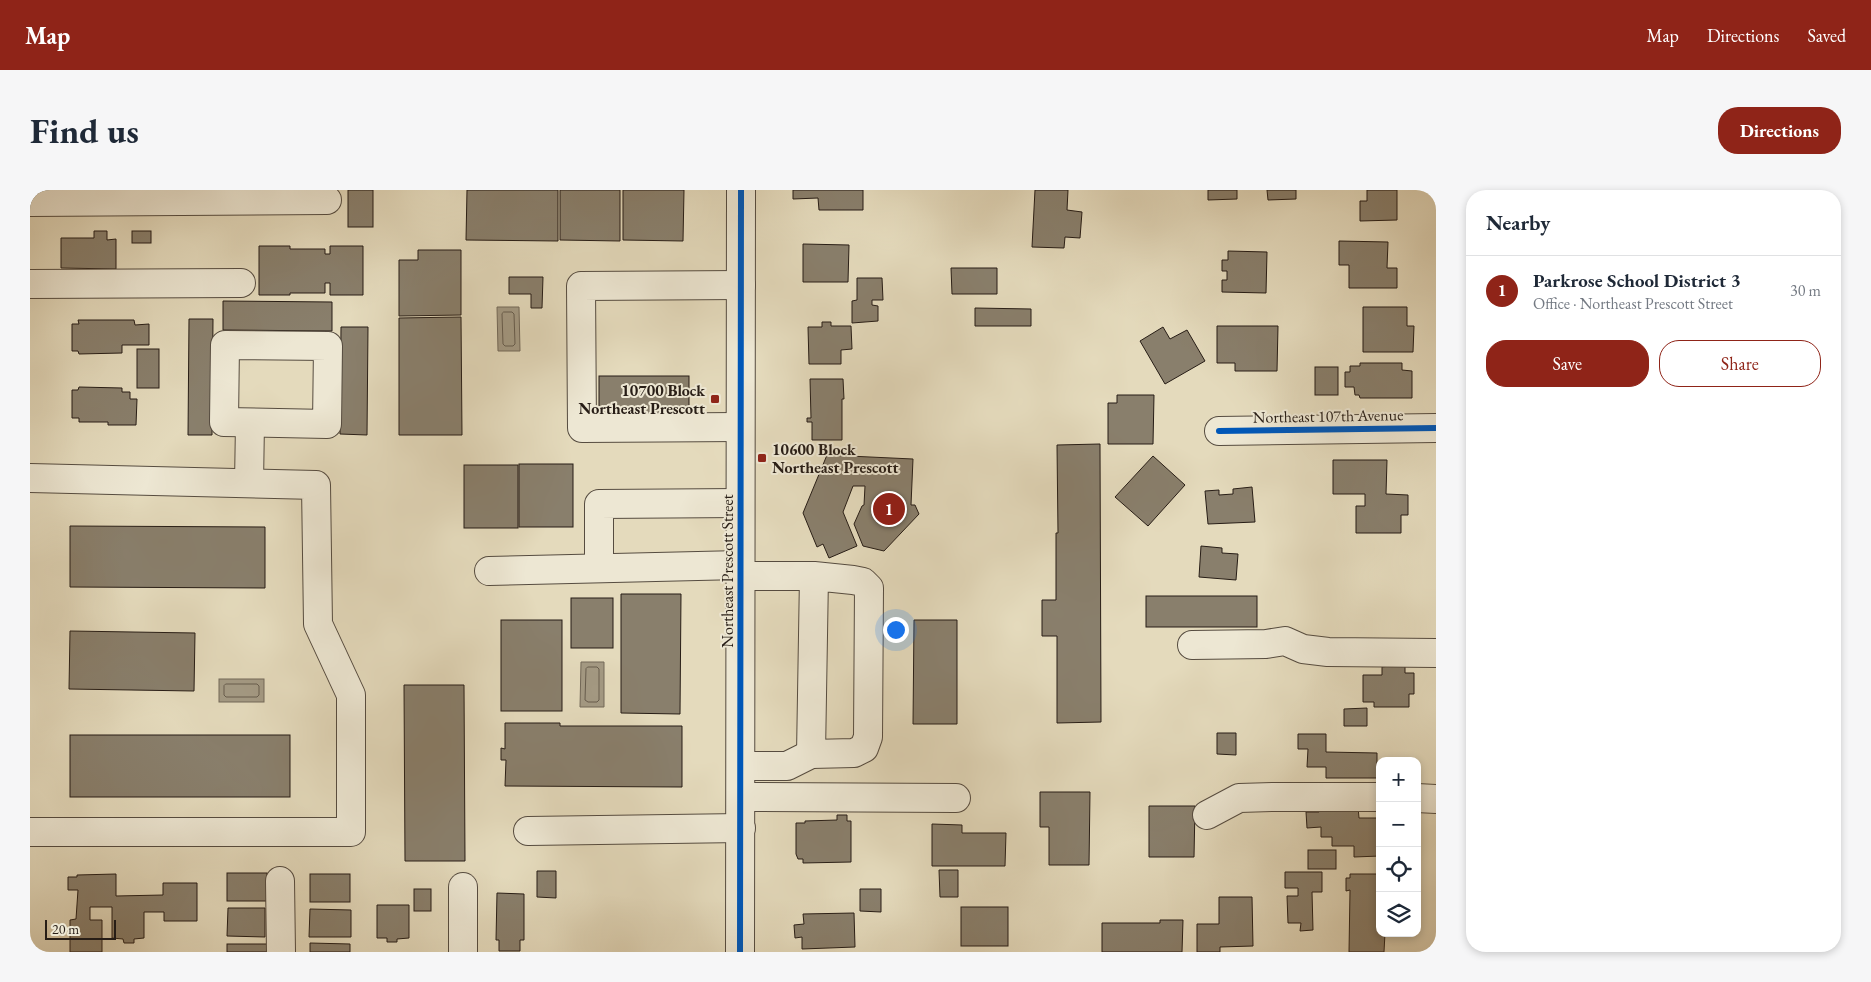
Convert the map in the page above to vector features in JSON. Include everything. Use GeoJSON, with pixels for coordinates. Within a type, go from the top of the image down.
{"type":"FeatureCollection","features":[{"type":"Feature","properties":{"kind":"street","name":"Northeast Prescott Street"},"geometry":{"type":"LineString","coordinates":[[740,952],[741,190]]}},
{"type":"Feature","properties":{"kind":"street"},"geometry":{"type":"LineString","coordinates":[[30,202],[327,200]]}},
{"type":"Feature","properties":{"kind":"street"},"geometry":{"type":"LineString","coordinates":[[30,284],[240,283]]}},
{"type":"Feature","properties":{"kind":"street"},"geometry":{"type":"LineString","coordinates":[[740,427],[582,428],[581,286],[741,285]]}},
{"type":"Feature","properties":{"kind":"street"},"geometry":{"type":"LineString","coordinates":[[225,345],[328,346],[327,424],[250,423],[224,422],[225,345]]}},
{"type":"Feature","properties":{"kind":"street"},"geometry":{"type":"LineString","coordinates":[[249,483],[250,423]]}},
{"type":"Feature","properties":{"kind":"street","name":"Northeast 107th Avenue"},"geometry":{"type":"LineString","coordinates":[[1219,431],[1436,428]]}},
{"type":"Feature","properties":{"kind":"street"},"geometry":{"type":"LineString","coordinates":[[30,478],[316,485],[318,624],[351,695],[351,832],[30,832]]}},
{"type":"Feature","properties":{"kind":"street"},"geometry":{"type":"LineString","coordinates":[[599,568],[599,504],[740,503]]}},
{"type":"Feature","properties":{"kind":"street"},"geometry":{"type":"LineString","coordinates":[[489,571],[599,568],[740,570],[863,582],[869,588],[868,737],[864,748],[854,753],[811,754],[788,766],[741,766]]}},
{"type":"Feature","properties":{"kind":"street"},"geometry":{"type":"LineString","coordinates":[[811,754],[814,576]]}},
{"type":"Feature","properties":{"kind":"street"},"geometry":{"type":"LineString","coordinates":[[1192,645],[1266,644],[1285,641],[1303,649],[1328,652],[1436,653]]}},
{"type":"Feature","properties":{"kind":"street"},"geometry":{"type":"LineString","coordinates":[[1207,815],[1239,798],[1273,796],[1376,797]]}},
{"type":"Feature","properties":{"kind":"street"},"geometry":{"type":"LineString","coordinates":[[741,797],[956,798]]}},
{"type":"Feature","properties":{"kind":"street"},"geometry":{"type":"LineString","coordinates":[[1421,798],[1436,799]]}},
{"type":"Feature","properties":{"kind":"street"},"geometry":{"type":"LineString","coordinates":[[528,831],[741,828]]}},
{"type":"Feature","properties":{"kind":"street"},"geometry":{"type":"LineString","coordinates":[[280,881],[281,952]]}},
{"type":"Feature","properties":{"kind":"street"},"geometry":{"type":"LineString","coordinates":[[463,887],[463,952]]}},
{"type":"Feature","properties":{"kind":"water"},"geometry":{"type":"Polygon","coordinates":[[[497,307],[519,307],[520,351],[498,351],[497,307]]]}},
{"type":"Feature","properties":{"kind":"water"},"geometry":{"type":"Polygon","coordinates":[[[581,662],[604,662],[604,707],[580,707],[581,662]]]}},
{"type":"Feature","properties":{"kind":"water"},"geometry":{"type":"Polygon","coordinates":[[[219,679],[264,679],[264,702],[219,702],[219,679]]]}},
{"type":"Feature","properties":{"kind":"building"},"geometry":{"type":"Polygon","coordinates":[[[348,190],[373,190],[373,227],[348,227],[348,190]]]}},
{"type":"Feature","properties":{"kind":"building"},"geometry":{"type":"Polygon","coordinates":[[[467,190],[558,190],[558,241],[466,240],[467,190]]]}},
{"type":"Feature","properties":{"kind":"building"},"geometry":{"type":"Polygon","coordinates":[[[560,190],[620,190],[620,241],[560,240],[560,190]]]}},
{"type":"Feature","properties":{"kind":"building"},"geometry":{"type":"Polygon","coordinates":[[[623,190],[684,190],[683,241],[623,240],[623,190]]]}},
{"type":"Feature","properties":{"kind":"building"},"geometry":{"type":"Polygon","coordinates":[[[793,190],[863,190],[863,210],[819,210],[818,198],[793,199],[793,190]]]}},
{"type":"Feature","properties":{"kind":"building"},"geometry":{"type":"Polygon","coordinates":[[[1035,190],[1068,190],[1067,210],[1082,212],[1080,238],[1065,237],[1064,248],[1032,247],[1035,190]]]}},
{"type":"Feature","properties":{"kind":"building"},"geometry":{"type":"Polygon","coordinates":[[[1208,190],[1237,190],[1237,199],[1208,200],[1208,190]]]}},
{"type":"Feature","properties":{"kind":"building"},"geometry":{"type":"Polygon","coordinates":[[[1267,190],[1296,190],[1296,199],[1268,200],[1267,190]]]}},
{"type":"Feature","properties":{"kind":"building"},"geometry":{"type":"Polygon","coordinates":[[[1367,190],[1397,190],[1397,220],[1360,221],[1360,201],[1367,201],[1367,190]]]}},
{"type":"Feature","properties":{"kind":"building"},"geometry":{"type":"Polygon","coordinates":[[[94,231],[107,231],[107,240],[116,239],[116,269],[61,268],[61,238],[94,238],[94,231]]]}},
{"type":"Feature","properties":{"kind":"building"},"geometry":{"type":"Polygon","coordinates":[[[132,231],[151,231],[151,243],[132,243],[132,231]]]}},
{"type":"Feature","properties":{"kind":"building"},"geometry":{"type":"Polygon","coordinates":[[[1339,241],[1388,242],[1387,268],[1397,268],[1397,288],[1349,288],[1349,265],[1339,265],[1339,241]]]}},
{"type":"Feature","properties":{"kind":"building"},"geometry":{"type":"Polygon","coordinates":[[[803,244],[849,245],[848,282],[803,282],[803,244]]]}},
{"type":"Feature","properties":{"kind":"building"},"geometry":{"type":"Polygon","coordinates":[[[259,246],[290,246],[290,249],[325,249],[325,254],[330,254],[330,246],[363,246],[363,295],[330,295],[330,283],[325,283],[325,293],[259,295],[259,246]]]}},
{"type":"Feature","properties":{"kind":"building"},"geometry":{"type":"Polygon","coordinates":[[[418,250],[461,250],[461,315],[399,316],[399,260],[418,260],[418,250]]]}},
{"type":"Feature","properties":{"kind":"building"},"geometry":{"type":"Polygon","coordinates":[[[1228,251],[1267,252],[1266,293],[1222,292],[1222,280],[1227,280],[1227,271],[1222,271],[1222,260],[1228,260],[1228,251]]]}},
{"type":"Feature","properties":{"kind":"building"},"geometry":{"type":"Polygon","coordinates":[[[951,268],[997,268],[997,294],[952,294],[951,268]]]}},
{"type":"Feature","properties":{"kind":"building"},"geometry":{"type":"Polygon","coordinates":[[[509,277],[543,277],[542,308],[531,308],[531,294],[509,294],[509,277]]]}},
{"type":"Feature","properties":{"kind":"building"},"geometry":{"type":"Polygon","coordinates":[[[857,278],[882,278],[883,300],[872,300],[872,305],[878,306],[878,321],[852,323],[852,301],[857,300],[857,278]]]}},
{"type":"Feature","properties":{"kind":"building"},"geometry":{"type":"Polygon","coordinates":[[[223,301],[332,302],[332,331],[223,330],[223,301]]]}},
{"type":"Feature","properties":{"kind":"building"},"geometry":{"type":"Polygon","coordinates":[[[1363,307],[1407,307],[1407,326],[1414,326],[1413,352],[1363,352],[1363,307]]]}},
{"type":"Feature","properties":{"kind":"building"},"geometry":{"type":"Polygon","coordinates":[[[975,308],[1031,309],[1031,326],[975,326],[975,308]]]}},
{"type":"Feature","properties":{"kind":"building"},"geometry":{"type":"Polygon","coordinates":[[[461,317],[462,435],[399,435],[399,318],[461,317]]]}},
{"type":"Feature","properties":{"kind":"building"},"geometry":{"type":"Polygon","coordinates":[[[189,319],[213,319],[212,435],[188,435],[189,319]]]}},
{"type":"Feature","properties":{"kind":"building"},"geometry":{"type":"Polygon","coordinates":[[[78,320],[134,320],[135,325],[149,324],[149,345],[122,345],[122,353],[79,354],[78,351],[72,351],[72,324],[79,324],[78,320]]]}},
{"type":"Feature","properties":{"kind":"building"},"geometry":{"type":"Polygon","coordinates":[[[822,322],[831,322],[831,326],[851,326],[852,349],[841,350],[841,364],[809,364],[808,327],[822,327],[822,322]]]}},
{"type":"Feature","properties":{"kind":"building"},"geometry":{"type":"Polygon","coordinates":[[[1217,326],[1278,326],[1277,371],[1235,371],[1235,363],[1217,363],[1217,326]]]}},
{"type":"Feature","properties":{"kind":"building"},"geometry":{"type":"Polygon","coordinates":[[[341,327],[368,327],[367,435],[340,434],[341,327]]]}},
{"type":"Feature","properties":{"kind":"building"},"geometry":{"type":"Polygon","coordinates":[[[1163,327],[1170,339],[1187,330],[1205,361],[1165,384],[1140,341],[1163,327]]]}},
{"type":"Feature","properties":{"kind":"building"},"geometry":{"type":"Polygon","coordinates":[[[137,349],[159,349],[159,388],[137,388],[137,349]]]}},
{"type":"Feature","properties":{"kind":"building"},"geometry":{"type":"Polygon","coordinates":[[[1360,363],[1402,363],[1402,370],[1412,371],[1412,398],[1360,398],[1359,395],[1355,395],[1354,387],[1345,387],[1345,372],[1350,372],[1350,366],[1360,366],[1360,363]]]}},
{"type":"Feature","properties":{"kind":"building"},"geometry":{"type":"Polygon","coordinates":[[[1315,367],[1338,367],[1338,395],[1315,395],[1315,367]]]}},
{"type":"Feature","properties":{"kind":"building"},"geometry":{"type":"Polygon","coordinates":[[[599,376],[689,376],[689,420],[599,420],[599,376]]]}},
{"type":"Feature","properties":{"kind":"building"},"geometry":{"type":"Polygon","coordinates":[[[810,379],[843,379],[842,440],[812,440],[812,422],[807,422],[807,418],[811,418],[810,379]]]}},
{"type":"Feature","properties":{"kind":"building"},"geometry":{"type":"Polygon","coordinates":[[[79,387],[122,388],[122,392],[130,392],[130,399],[137,399],[136,425],[108,425],[108,422],[79,422],[79,418],[72,418],[72,390],[78,390],[79,387]]]}},
{"type":"Feature","properties":{"kind":"building"},"geometry":{"type":"Polygon","coordinates":[[[1117,395],[1154,395],[1153,444],[1108,444],[1108,403],[1117,403],[1117,395]]]}},
{"type":"Feature","properties":{"kind":"building"},"geometry":{"type":"Polygon","coordinates":[[[1100,444],[1101,722],[1057,723],[1057,636],[1042,636],[1042,600],[1056,600],[1056,533],[1058,533],[1057,445],[1100,444]]]}},
{"type":"Feature","properties":{"kind":"building"},"geometry":{"type":"Polygon","coordinates":[[[827,455],[913,459],[911,505],[915,505],[919,514],[884,551],[863,546],[854,524],[864,505],[865,486],[853,486],[843,512],[857,546],[829,558],[823,544],[817,547],[803,513],[827,455]]]}},
{"type":"Feature","properties":{"kind":"building"},"geometry":{"type":"Polygon","coordinates":[[[1153,456],[1185,485],[1148,526],[1115,497],[1153,456]]]}},
{"type":"Feature","properties":{"kind":"building"},"geometry":{"type":"Polygon","coordinates":[[[1333,460],[1387,460],[1386,494],[1408,495],[1408,515],[1401,515],[1401,533],[1356,533],[1356,506],[1365,506],[1365,494],[1333,494],[1333,460]]]}},
{"type":"Feature","properties":{"kind":"building"},"geometry":{"type":"Polygon","coordinates":[[[519,464],[573,464],[573,527],[519,527],[519,464]]]}},
{"type":"Feature","properties":{"kind":"building"},"geometry":{"type":"Polygon","coordinates":[[[464,465],[518,465],[518,528],[464,528],[464,465]]]}},
{"type":"Feature","properties":{"kind":"building"},"geometry":{"type":"Polygon","coordinates":[[[1252,487],[1255,522],[1208,524],[1205,491],[1219,490],[1219,495],[1233,494],[1233,489],[1252,487]]]}},
{"type":"Feature","properties":{"kind":"building"},"geometry":{"type":"Polygon","coordinates":[[[70,526],[265,527],[265,588],[70,587],[70,526]]]}},
{"type":"Feature","properties":{"kind":"building"},"geometry":{"type":"Polygon","coordinates":[[[1201,546],[1222,548],[1222,553],[1238,554],[1236,580],[1199,577],[1201,546]]]}},
{"type":"Feature","properties":{"kind":"building"},"geometry":{"type":"Polygon","coordinates":[[[621,594],[681,594],[680,714],[621,713],[621,594]]]}},
{"type":"Feature","properties":{"kind":"building"},"geometry":{"type":"Polygon","coordinates":[[[1146,596],[1257,596],[1257,627],[1146,627],[1146,596]]]}},
{"type":"Feature","properties":{"kind":"building"},"geometry":{"type":"Polygon","coordinates":[[[571,598],[613,598],[613,648],[571,648],[571,598]]]}},
{"type":"Feature","properties":{"kind":"building"},"geometry":{"type":"Polygon","coordinates":[[[501,620],[562,620],[562,711],[501,711],[501,620]]]}},
{"type":"Feature","properties":{"kind":"building"},"geometry":{"type":"Polygon","coordinates":[[[914,620],[957,620],[957,724],[913,724],[914,620]]]}},
{"type":"Feature","properties":{"kind":"building"},"geometry":{"type":"Polygon","coordinates":[[[70,631],[195,633],[194,691],[69,689],[70,631]]]}},
{"type":"Feature","properties":{"kind":"building"},"geometry":{"type":"Polygon","coordinates":[[[1388,663],[1405,663],[1405,673],[1414,673],[1414,694],[1409,694],[1409,707],[1374,707],[1374,702],[1363,702],[1363,675],[1382,675],[1382,667],[1389,666],[1388,663]]]}},
{"type":"Feature","properties":{"kind":"building"},"geometry":{"type":"Polygon","coordinates":[[[404,685],[464,685],[465,861],[405,861],[404,685]]]}},
{"type":"Feature","properties":{"kind":"building"},"geometry":{"type":"Polygon","coordinates":[[[1367,708],[1367,726],[1344,726],[1344,709],[1367,708]]]}},
{"type":"Feature","properties":{"kind":"building"},"geometry":{"type":"Polygon","coordinates":[[[505,723],[560,723],[560,726],[682,726],[682,787],[505,786],[506,760],[501,760],[501,748],[505,749],[505,723]]]}},
{"type":"Feature","properties":{"kind":"building"},"geometry":{"type":"Polygon","coordinates":[[[1217,733],[1236,733],[1236,755],[1217,754],[1217,733]]]}},
{"type":"Feature","properties":{"kind":"building"},"geometry":{"type":"Polygon","coordinates":[[[1298,734],[1326,734],[1326,752],[1377,753],[1376,778],[1326,778],[1326,767],[1307,767],[1308,749],[1298,749],[1298,734]]]}},
{"type":"Feature","properties":{"kind":"building"},"geometry":{"type":"Polygon","coordinates":[[[70,735],[290,735],[290,797],[70,797],[70,735]]]}},
{"type":"Feature","properties":{"kind":"building"},"geometry":{"type":"Polygon","coordinates":[[[1040,792],[1090,792],[1089,865],[1049,865],[1049,827],[1040,827],[1040,792]]]}},
{"type":"Feature","properties":{"kind":"building"},"geometry":{"type":"Polygon","coordinates":[[[1149,806],[1195,806],[1194,857],[1149,857],[1149,806]]]}},
{"type":"Feature","properties":{"kind":"building"},"geometry":{"type":"Polygon","coordinates":[[[1358,807],[1359,818],[1376,818],[1376,856],[1354,857],[1354,846],[1332,846],[1332,837],[1321,837],[1321,827],[1307,828],[1306,812],[1319,812],[1319,808],[1358,807]]]}},
{"type":"Feature","properties":{"kind":"building"},"geometry":{"type":"Polygon","coordinates":[[[837,815],[847,815],[847,821],[851,821],[851,862],[803,863],[803,859],[798,859],[796,854],[796,823],[837,820],[837,815]]]}},
{"type":"Feature","properties":{"kind":"building"},"geometry":{"type":"Polygon","coordinates":[[[932,824],[962,825],[962,833],[1006,833],[1005,866],[932,866],[932,824]]]}},
{"type":"Feature","properties":{"kind":"building"},"geometry":{"type":"Polygon","coordinates":[[[1308,850],[1336,850],[1336,869],[1308,869],[1308,850]]]}},
{"type":"Feature","properties":{"kind":"building"},"geometry":{"type":"Polygon","coordinates":[[[939,870],[958,870],[958,897],[940,897],[939,870]]]}},
{"type":"Feature","properties":{"kind":"building"},"geometry":{"type":"Polygon","coordinates":[[[537,871],[556,871],[556,898],[537,897],[537,871]]]}},
{"type":"Feature","properties":{"kind":"building"},"geometry":{"type":"Polygon","coordinates":[[[1285,872],[1322,872],[1322,892],[1312,892],[1313,930],[1300,931],[1301,923],[1288,923],[1287,896],[1298,896],[1298,888],[1285,888],[1285,872]]]}},
{"type":"Feature","properties":{"kind":"building"},"geometry":{"type":"Polygon","coordinates":[[[227,873],[267,873],[267,901],[227,901],[227,873]]]}},
{"type":"Feature","properties":{"kind":"building"},"geometry":{"type":"Polygon","coordinates":[[[116,874],[116,896],[163,895],[163,883],[197,883],[197,921],[164,921],[164,912],[144,912],[144,938],[134,939],[134,943],[124,943],[123,939],[112,938],[112,907],[90,907],[90,920],[102,920],[102,952],[70,952],[70,920],[76,919],[78,890],[68,890],[68,877],[116,874]]]}},
{"type":"Feature","properties":{"kind":"building"},"geometry":{"type":"Polygon","coordinates":[[[310,874],[350,874],[350,902],[310,902],[310,874]]]}},
{"type":"Feature","properties":{"kind":"building"},"geometry":{"type":"Polygon","coordinates":[[[1350,874],[1376,874],[1376,937],[1385,937],[1384,952],[1349,952],[1350,890],[1346,891],[1346,878],[1350,878],[1350,874]]]}},
{"type":"Feature","properties":{"kind":"building"},"geometry":{"type":"Polygon","coordinates":[[[414,889],[431,889],[431,911],[414,911],[414,889]]]}},
{"type":"Feature","properties":{"kind":"building"},"geometry":{"type":"Polygon","coordinates":[[[860,889],[881,889],[881,912],[860,911],[860,889]]]}},
{"type":"Feature","properties":{"kind":"building"},"geometry":{"type":"Polygon","coordinates":[[[497,893],[524,894],[524,940],[520,940],[520,951],[499,951],[499,940],[496,940],[497,893]]]}},
{"type":"Feature","properties":{"kind":"building"},"geometry":{"type":"Polygon","coordinates":[[[1219,897],[1252,897],[1253,946],[1220,947],[1220,952],[1197,952],[1197,924],[1219,924],[1219,897]]]}},
{"type":"Feature","properties":{"kind":"building"},"geometry":{"type":"Polygon","coordinates":[[[377,905],[409,905],[409,938],[397,939],[397,942],[387,942],[387,938],[377,938],[377,905]]]}},
{"type":"Feature","properties":{"kind":"building"},"geometry":{"type":"Polygon","coordinates":[[[961,907],[1008,907],[1008,946],[961,946],[961,907]]]}},
{"type":"Feature","properties":{"kind":"building"},"geometry":{"type":"Polygon","coordinates":[[[228,908],[265,908],[265,937],[227,936],[228,908]]]}},
{"type":"Feature","properties":{"kind":"building"},"geometry":{"type":"Polygon","coordinates":[[[310,909],[351,910],[351,937],[309,937],[310,909]]]}},
{"type":"Feature","properties":{"kind":"building"},"geometry":{"type":"Polygon","coordinates":[[[854,913],[855,947],[802,949],[802,937],[795,938],[794,925],[804,924],[803,914],[854,913]]]}},
{"type":"Feature","properties":{"kind":"building"},"geometry":{"type":"Polygon","coordinates":[[[1160,920],[1183,920],[1182,952],[1102,952],[1102,923],[1160,923],[1160,920]]]}},
{"type":"Feature","properties":{"kind":"building"},"geometry":{"type":"Polygon","coordinates":[[[310,943],[350,944],[350,952],[310,952],[310,943]]]}},
{"type":"Feature","properties":{"kind":"building"},"geometry":{"type":"Polygon","coordinates":[[[227,944],[268,944],[268,952],[227,952],[227,944]]]}},
{"type":"Feature","properties":{"kind":"cycle path"},"geometry":{"type":"LineString","coordinates":[[740,952],[741,190]]}},
{"type":"Feature","properties":{"kind":"cycle path"},"geometry":{"type":"LineString","coordinates":[[1219,431],[1436,428]]}},
{"type":"Feature","properties":{"kind":"place","name":"10700 Block Northeast Prescott"},"geometry":{"type":"Point","coordinates":[715,399]}},
{"type":"Feature","properties":{"kind":"place","name":"10600 Block Northeast Prescott"},"geometry":{"type":"Point","coordinates":[762,458]}},
{"type":"Feature","properties":{"kind":"place","name":"Parkrose School District 3"},"geometry":{"type":"Point","coordinates":[889,509]}}]}
